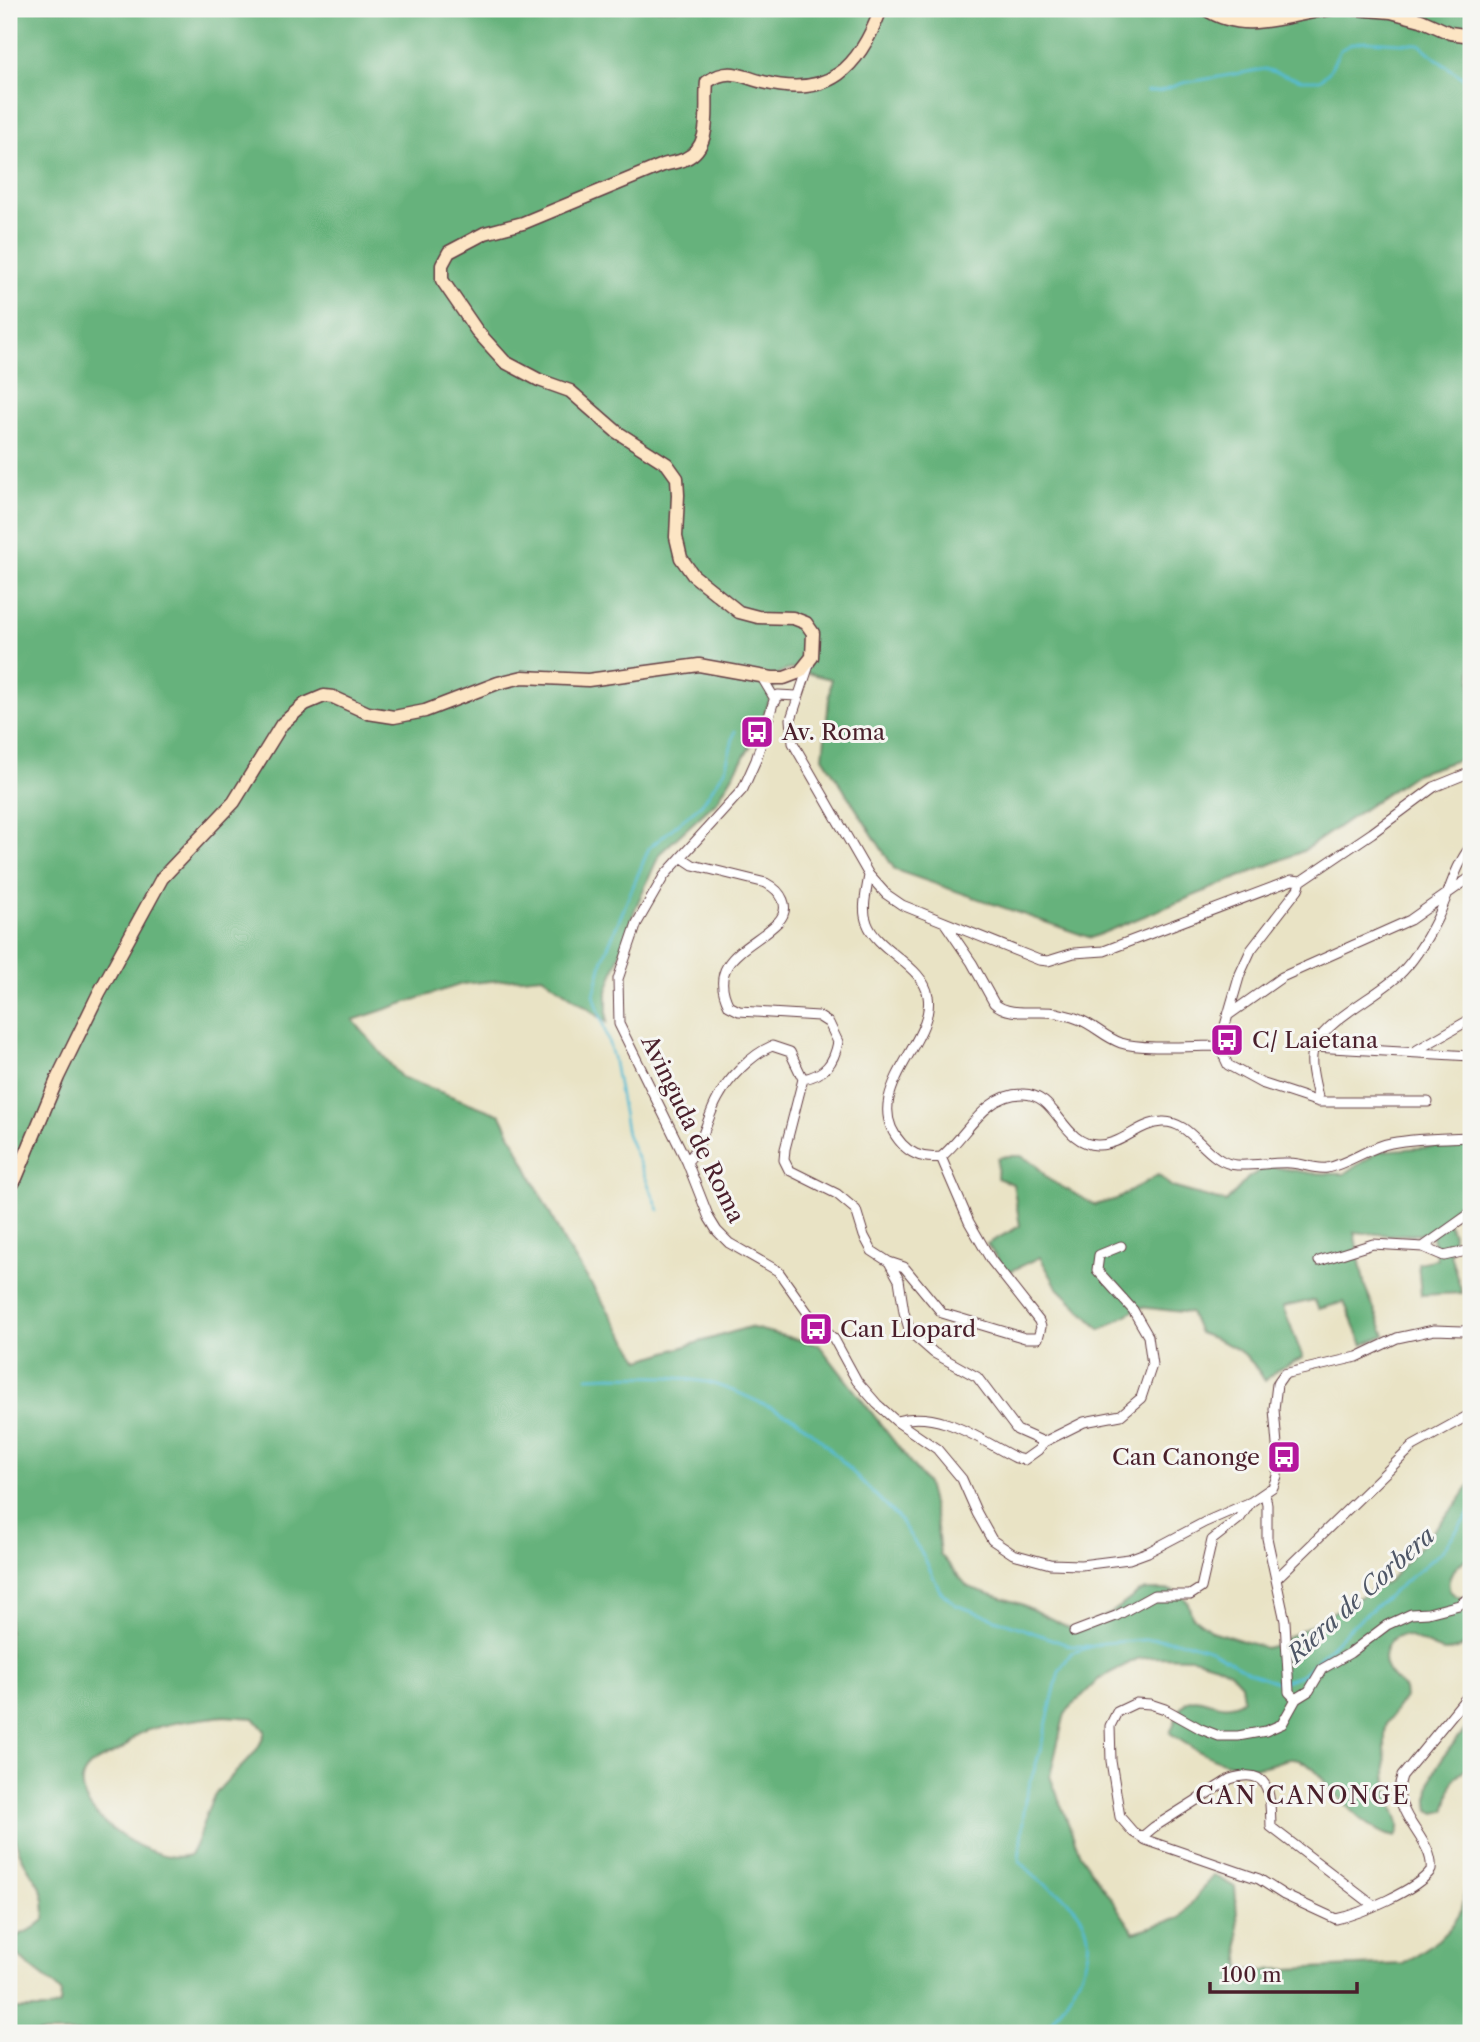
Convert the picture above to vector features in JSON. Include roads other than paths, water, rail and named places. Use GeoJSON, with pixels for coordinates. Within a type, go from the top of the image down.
{"type":"FeatureCollection","features":[{"type":"Feature","properties":{"kind":"street"},"geometry":{"type":"LineString","coordinates":[[881,9],[855,59],[828,82],[792,87],[720,73],[707,82],[705,134],[698,149],[686,159],[663,165],[523,223],[485,233],[449,252],[442,265],[442,280],[477,331],[505,362],[539,380],[570,391],[617,432],[667,464],[677,478],[676,537],[681,558],[693,575],[739,612],[758,617],[793,618],[806,623],[813,633],[812,657],[798,694],[790,727],[793,743],[869,875],[894,900],[1030,957],[1048,961],[1074,953],[1104,951],[1292,880],[1301,881]]}},
{"type":"Feature","properties":{"kind":"street"},"geometry":{"type":"LineString","coordinates":[[1205,9],[1220,19],[1242,24],[1332,9]]}},
{"type":"Feature","properties":{"kind":"street"},"geometry":{"type":"LineString","coordinates":[[1355,9],[1391,12],[1421,20],[1450,33],[1471,36]]}},
{"type":"Feature","properties":{"kind":"street"},"geometry":{"type":"LineString","coordinates":[[9,1189],[58,1077],[99,993],[162,878],[234,802],[282,724],[295,710],[315,698],[324,696],[375,715],[407,716],[510,679],[534,676],[588,680],[699,665],[761,677],[786,678],[800,672],[812,657]]}},
{"type":"Feature","properties":{"kind":"street"},"geometry":{"type":"LineString","coordinates":[[761,677],[777,701],[798,694]]}},
{"type":"Feature","properties":{"kind":"street"},"geometry":{"type":"LineString","coordinates":[[786,678],[797,684],[798,694]]}},
{"type":"Feature","properties":{"kind":"street","name":"Avinguda de Roma"},"geometry":{"type":"LineString","coordinates":[[786,678],[779,684],[777,701],[751,775],[743,789],[664,876],[637,923],[618,979],[619,1024],[687,1162],[709,1217],[717,1231],[729,1243],[778,1271],[810,1316],[834,1339],[857,1381],[896,1421],[937,1449],[962,1479],[992,1540],[1013,1554],[1050,1564],[1081,1565],[1129,1559],[1251,1502]]}},
{"type":"Feature","properties":{"kind":"street"},"geometry":{"type":"LineString","coordinates":[[1428,1102],[1319,1102],[1261,1083],[1228,1065],[1219,1046],[1240,974],[1251,950],[1298,889],[1301,881],[1372,833],[1434,786],[1471,772]]}},
{"type":"Feature","properties":{"kind":"street"},"geometry":{"type":"LineString","coordinates":[[1319,1102],[1311,1060],[1314,1046],[1325,1032],[1398,976],[1416,955],[1471,846]]}},
{"type":"Feature","properties":{"kind":"street"},"geometry":{"type":"LineString","coordinates":[[681,857],[693,865],[766,883],[782,896],[782,916],[777,923],[738,952],[728,967],[722,987],[729,1006],[739,1011],[818,1017],[829,1023],[838,1042],[831,1064],[817,1077],[803,1079]]}},
{"type":"Feature","properties":{"kind":"street"},"geometry":{"type":"LineString","coordinates":[[869,875],[864,909],[866,922],[873,935],[923,982],[928,995],[928,1012],[889,1099],[888,1115],[892,1133],[907,1149],[925,1158],[941,1157],[954,1147],[985,1109],[1009,1095],[1025,1093],[1047,1102],[1061,1123],[1080,1140],[1095,1145],[1115,1144],[1160,1122],[1179,1124],[1216,1159],[1235,1165],[1292,1163],[1324,1169],[1390,1143],[1471,1137]]}},
{"type":"Feature","properties":{"kind":"street"},"geometry":{"type":"LineString","coordinates":[[1227,1016],[1282,977],[1410,920],[1471,877]]}},
{"type":"Feature","properties":{"kind":"street"},"geometry":{"type":"LineString","coordinates":[[943,921],[972,962],[999,1008],[1008,1011],[1054,1012],[1080,1019],[1122,1044],[1219,1046]]}},
{"type":"Feature","properties":{"kind":"street"},"geometry":{"type":"LineString","coordinates":[[1416,1051],[1471,1019]]}},
{"type":"Feature","properties":{"kind":"street"},"geometry":{"type":"LineString","coordinates":[[687,1162],[696,1151],[718,1098],[742,1068],[772,1046],[790,1052],[803,1079],[784,1160],[789,1170],[849,1202],[856,1210],[872,1251],[889,1262],[904,1267],[942,1313],[1025,1338],[1038,1338],[1041,1333],[1039,1321],[991,1260],[969,1222],[941,1157]]}},
{"type":"Feature","properties":{"kind":"street"},"geometry":{"type":"LineString","coordinates":[[1314,1046],[1471,1056]]}},
{"type":"Feature","properties":{"kind":"street"},"geometry":{"type":"LineString","coordinates":[[1423,1247],[1471,1213]]}},
{"type":"Feature","properties":{"kind":"street"},"geometry":{"type":"LineString","coordinates":[[1319,1261],[1373,1244],[1423,1247],[1444,1256],[1471,1250]]}},
{"type":"Feature","properties":{"kind":"street"},"geometry":{"type":"LineString","coordinates":[[896,1421],[939,1420],[951,1423],[1024,1460],[1044,1442],[1084,1422],[1121,1415],[1141,1398],[1152,1365],[1148,1336],[1133,1311],[1097,1270],[1099,1255],[1121,1247]]}},
{"type":"Feature","properties":{"kind":"street"},"geometry":{"type":"LineString","coordinates":[[889,1262],[899,1280],[910,1332],[934,1353],[977,1377],[1017,1430],[1044,1442]]}},
{"type":"Feature","properties":{"kind":"street"},"geometry":{"type":"LineString","coordinates":[[1074,1632],[1116,1616],[1154,1595],[1190,1595],[1201,1588],[1212,1540],[1240,1518],[1251,1502],[1273,1487],[1277,1476],[1274,1409],[1277,1384],[1284,1374],[1357,1357],[1397,1338],[1434,1330],[1463,1331],[1471,1328]]}},
{"type":"Feature","properties":{"kind":"street"},"geometry":{"type":"LineString","coordinates":[[1276,1580],[1413,1446],[1471,1414]]}},
{"type":"Feature","properties":{"kind":"street"},"geometry":{"type":"LineString","coordinates":[[1265,1494],[1266,1538],[1285,1621],[1288,1675],[1293,1696],[1282,1724],[1266,1731],[1238,1737],[1201,1729],[1150,1704],[1136,1703],[1117,1712],[1110,1726],[1111,1761],[1121,1817],[1133,1832],[1259,1878],[1284,1895],[1336,1919],[1374,1906],[1423,1880],[1431,1870],[1430,1858],[1406,1813],[1398,1787],[1402,1776],[1471,1692]]}},
{"type":"Feature","properties":{"kind":"street"},"geometry":{"type":"LineString","coordinates":[[1293,1696],[1309,1691],[1322,1669],[1350,1653],[1387,1625],[1411,1614],[1428,1613],[1459,1605],[1471,1596]]}},
{"type":"Feature","properties":{"kind":"street"},"geometry":{"type":"LineString","coordinates":[[1142,1837],[1230,1779],[1242,1775],[1257,1777],[1265,1782],[1270,1795],[1271,1827],[1374,1906]]}},
{"type":"Feature","properties":{"kind":"waterway"},"geometry":{"type":"LineString","coordinates":[[1147,91],[1160,91],[1183,83],[1265,69],[1301,80],[1320,80],[1329,72],[1340,50],[1364,41],[1419,44],[1471,83]]}},
{"type":"Feature","properties":{"kind":"waterway"},"geometry":{"type":"LineString","coordinates":[[659,1210],[627,1134],[613,1057],[594,995],[603,959],[649,848],[702,804],[725,770],[735,731]]}},
{"type":"Feature","properties":{"kind":"waterway"},"geometry":{"type":"LineString","coordinates":[[587,1377],[669,1377],[708,1382],[796,1419],[822,1441],[899,1519],[923,1555],[940,1591],[956,1605],[1071,1646],[1090,1646]]}},
{"type":"Feature","properties":{"kind":"waterway","name":"Riera de Corbera"},"geometry":{"type":"LineString","coordinates":[[1045,2033],[1084,1968],[1088,1934],[1082,1917],[1068,1901],[1038,1879],[1019,1860],[1025,1800],[1059,1671],[1071,1653],[1103,1643],[1157,1639],[1186,1642],[1211,1650],[1251,1673],[1279,1683],[1302,1675],[1352,1626],[1442,1551],[1471,1511]]}},
{"type":"Feature","properties":{"kind":"place","name":"Av. Roma"},"geometry":{"type":"Point","coordinates":[757,732]}},
{"type":"Feature","properties":{"kind":"place","name":"C/ Laietana"},"geometry":{"type":"Point","coordinates":[1227,1040]}},
{"type":"Feature","properties":{"kind":"place","name":"Can Llopard"},"geometry":{"type":"Point","coordinates":[816,1329]}},
{"type":"Feature","properties":{"kind":"place","name":"Can Canonge"},"geometry":{"type":"Point","coordinates":[1284,1457]}},
{"type":"Feature","properties":{"kind":"district","name":"CAN CANONGE"},"geometry":{"type":"Point","coordinates":[1303,1796]}}]}
